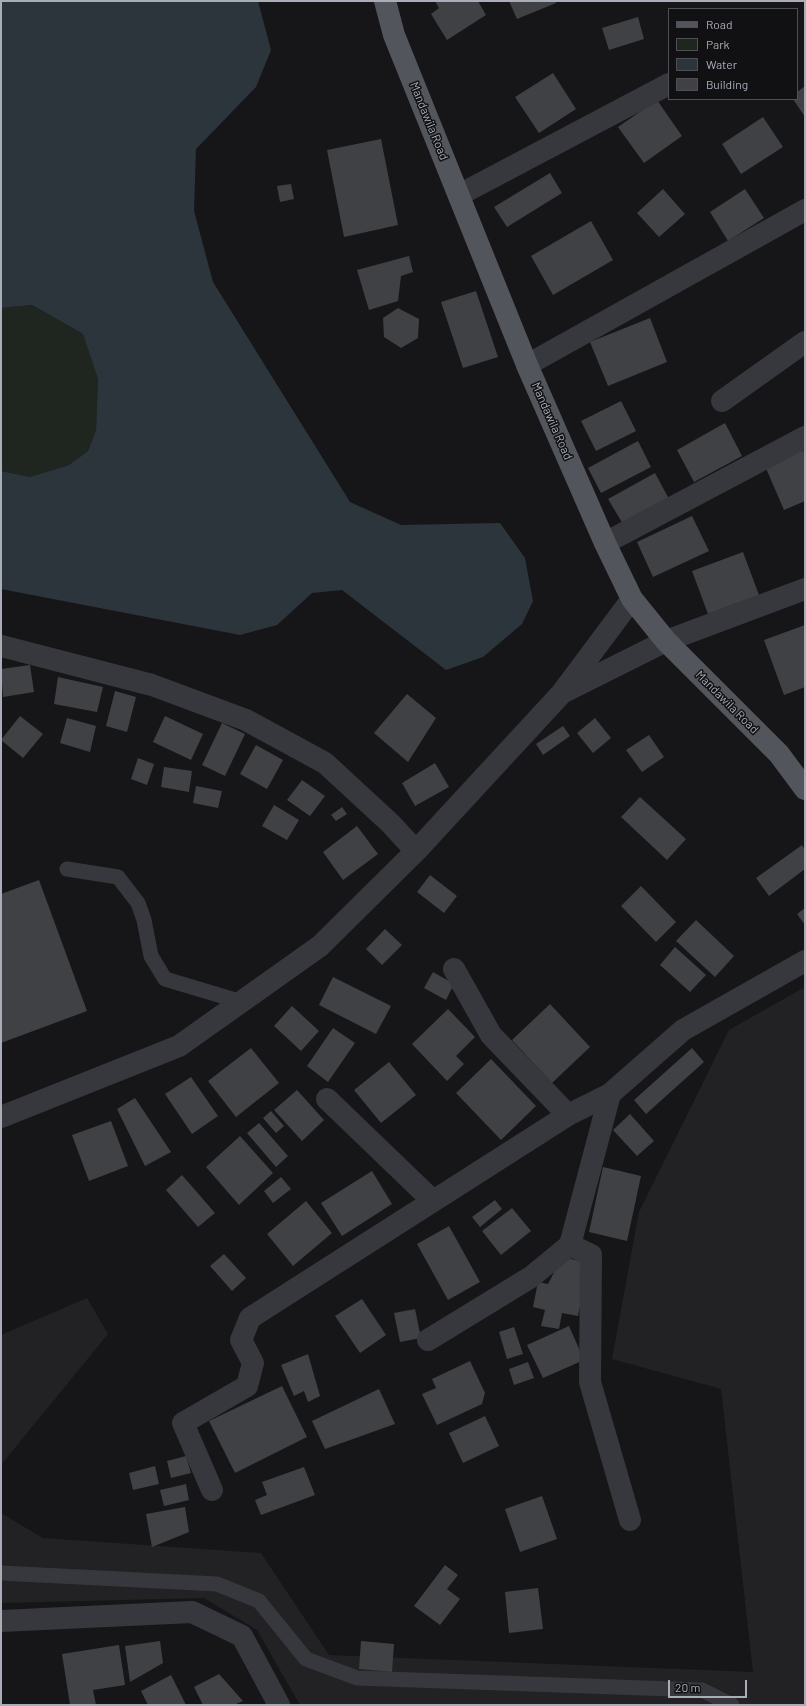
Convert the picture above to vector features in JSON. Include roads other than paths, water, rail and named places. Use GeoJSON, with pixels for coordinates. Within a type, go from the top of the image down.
{"type":"FeatureCollection","features":[{"type":"Feature","properties":{"kind":"main road","name":"Mandawila Road"},"geometry":{"type":"LineString","coordinates":[[385,1],[394,35],[460,195],[527,365],[605,543],[632,599],[666,641],[779,754],[805,789]]}},
{"type":"Feature","properties":{"kind":"street"},"geometry":{"type":"LineString","coordinates":[[460,195],[668,85]]}},
{"type":"Feature","properties":{"kind":"street"},"geometry":{"type":"LineString","coordinates":[[527,365],[805,210]]}},
{"type":"Feature","properties":{"kind":"street"},"geometry":{"type":"LineString","coordinates":[[722,401],[805,342]]}},
{"type":"Feature","properties":{"kind":"street"},"geometry":{"type":"LineString","coordinates":[[605,543],[805,437]]}},
{"type":"Feature","properties":{"kind":"street"},"geometry":{"type":"LineString","coordinates":[[561,694],[666,641],[805,589]]}},
{"type":"Feature","properties":{"kind":"street"},"geometry":{"type":"LineString","coordinates":[[1,1117],[179,1046],[320,946],[416,851],[561,694],[632,599]]}},
{"type":"Feature","properties":{"kind":"street"},"geometry":{"type":"LineString","coordinates":[[1,646],[152,685],[246,720],[325,763],[390,823],[416,851]]}},
{"type":"Feature","properties":{"kind":"street"},"geometry":{"type":"LineString","coordinates":[[212,1490],[183,1423],[247,1386],[254,1363],[241,1340],[250,1318],[568,1115],[610,1094],[682,1030],[805,960]]}},
{"type":"Feature","properties":{"kind":"street"},"geometry":{"type":"LineString","coordinates":[[454,969],[491,1035],[568,1115]]}},
{"type":"Feature","properties":{"kind":"street"},"geometry":{"type":"LineString","coordinates":[[428,1340],[531,1277],[570,1245],[610,1094]]}},
{"type":"Feature","properties":{"kind":"street"},"geometry":{"type":"LineString","coordinates":[[327,1099],[433,1201]]}},
{"type":"Feature","properties":{"kind":"street"},"geometry":{"type":"LineString","coordinates":[[570,1245],[591,1255],[590,1382],[630,1520]]}},
{"type":"Feature","properties":{"kind":"street"},"geometry":{"type":"LineString","coordinates":[[1,1621],[192,1612],[242,1636],[279,1705]]}},
{"type":"Feature","properties":{"kind":"lane"},"geometry":{"type":"LineString","coordinates":[[67,869],[118,877],[138,903],[144,920],[151,956],[165,979],[242,1002]]}},
{"type":"Feature","properties":{"kind":"lane"},"geometry":{"type":"LineString","coordinates":[[1,1573],[217,1584],[259,1601],[306,1659],[357,1678],[702,1690],[732,1705]]}},
{"type":"Feature","properties":{"kind":"water"},"geometry":{"type":"Polygon","coordinates":[[[1,1],[258,1],[271,50],[256,87],[196,149],[194,211],[213,282],[350,502],[401,525],[500,523],[525,558],[533,601],[522,624],[483,657],[446,670],[342,590],[312,593],[277,625],[240,635],[1,589],[1,471],[30,477],[69,465],[88,451],[96,430],[98,379],[83,334],[32,305],[1,308],[1,1]]]}}]}
